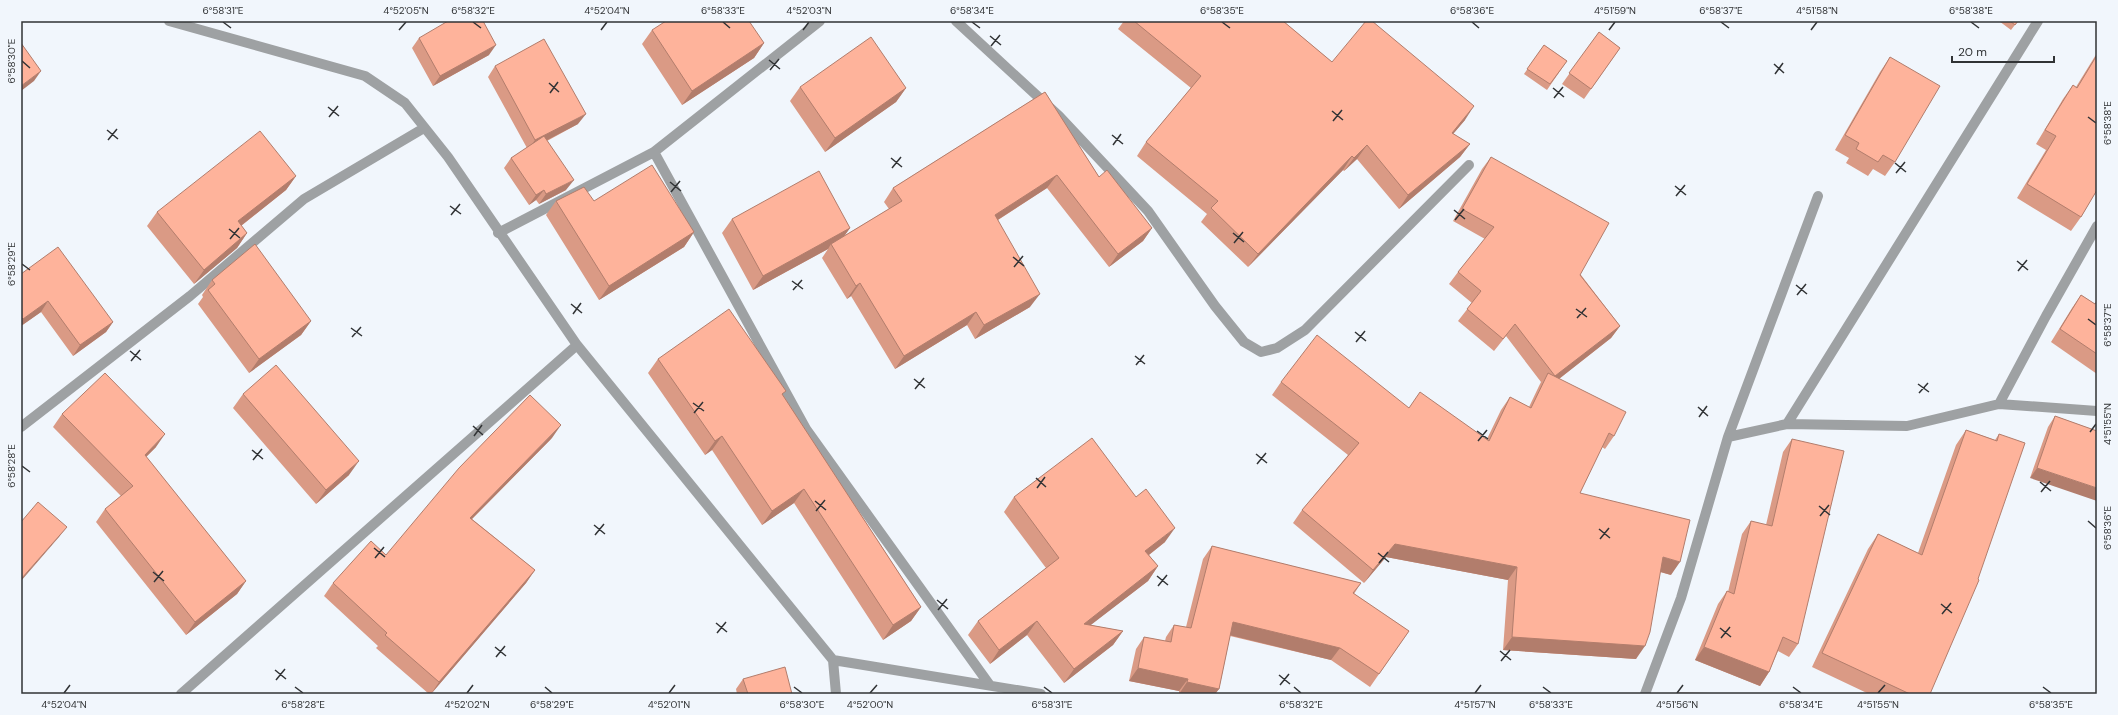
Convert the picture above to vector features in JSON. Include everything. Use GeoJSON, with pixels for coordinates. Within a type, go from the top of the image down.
{"type":"FeatureCollection","features":[{"type":"Feature","properties":{"kind":"street"},"geometry":{"type":"LineString","coordinates":[[169,21],[365,76],[405,103],[448,157],[498,233],[577,345],[834,660],[836,694]]}},
{"type":"Feature","properties":{"kind":"street"},"geometry":{"type":"LineString","coordinates":[[498,233],[654,152],[820,21]]}},
{"type":"Feature","properties":{"kind":"street"},"geometry":{"type":"LineString","coordinates":[[956,21],[1059,116],[1148,211],[1215,306],[1244,342],[1261,352],[1277,348],[1305,330],[1469,165]]}},
{"type":"Feature","properties":{"kind":"street"},"geometry":{"type":"LineString","coordinates":[[1787,424],[2038,21]]}},
{"type":"Feature","properties":{"kind":"street"},"geometry":{"type":"LineString","coordinates":[[21,427],[190,296],[304,199],[424,128]]}},
{"type":"Feature","properties":{"kind":"street"},"geometry":{"type":"LineString","coordinates":[[654,152],[806,429],[989,684]]}},
{"type":"Feature","properties":{"kind":"street"},"geometry":{"type":"LineString","coordinates":[[1646,694],[1681,598],[1728,437],[1818,196]]}},
{"type":"Feature","properties":{"kind":"street"},"geometry":{"type":"LineString","coordinates":[[1999,404],[2046,316],[2097,226]]}},
{"type":"Feature","properties":{"kind":"street"},"geometry":{"type":"LineString","coordinates":[[181,694],[577,345]]}},
{"type":"Feature","properties":{"kind":"street"},"geometry":{"type":"LineString","coordinates":[[1728,437],[1787,424],[1907,426],[1999,404],[2097,411]]}},
{"type":"Feature","properties":{"kind":"street"},"geometry":{"type":"LineString","coordinates":[[834,660],[989,684],[1041,694]]}},
{"type":"Feature","properties":{"kind":"building"},"geometry":{"type":"Polygon","coordinates":[[[448,21],[483,21],[496,45],[440,76],[419,38],[448,21]]]}},
{"type":"Feature","properties":{"kind":"building"},"geometry":{"type":"Polygon","coordinates":[[[666,21],[749,21],[764,43],[692,91],[652,30],[666,21]]]}},
{"type":"Feature","properties":{"kind":"building"},"geometry":{"type":"Polygon","coordinates":[[[1134,21],[1283,21],[1332,62],[1366,21],[1372,21],[1474,106],[1452,133],[1470,144],[1408,195],[1367,145],[1354,158],[1352,156],[1258,254],[1211,208],[1218,201],[1146,142],[1201,76],[1134,21]]]}},
{"type":"Feature","properties":{"kind":"building"},"geometry":{"type":"Polygon","coordinates":[[[2010,21],[2018,21],[2015,25],[2010,21]]]}},
{"type":"Feature","properties":{"kind":"building"},"geometry":{"type":"Polygon","coordinates":[[[1599,32],[1620,48],[1591,89],[1569,73],[1599,32]]]}},
{"type":"Feature","properties":{"kind":"building"},"geometry":{"type":"Polygon","coordinates":[[[871,37],[906,88],[835,138],[800,87],[871,37]]]}},
{"type":"Feature","properties":{"kind":"building"},"geometry":{"type":"Polygon","coordinates":[[[544,39],[586,114],[535,140],[495,66],[544,39]]]}},
{"type":"Feature","properties":{"kind":"building"},"geometry":{"type":"Polygon","coordinates":[[[21,43],[41,71],[21,86],[21,43]]]}},
{"type":"Feature","properties":{"kind":"building"},"geometry":{"type":"Polygon","coordinates":[[[1544,45],[1567,61],[1550,84],[1527,69],[1544,45]]]}},
{"type":"Feature","properties":{"kind":"building"},"geometry":{"type":"Polygon","coordinates":[[[2097,55],[2097,190],[2081,217],[2027,184],[2056,136],[2045,130],[2073,85],[2077,88],[2097,55]]]}},
{"type":"Feature","properties":{"kind":"building"},"geometry":{"type":"Polygon","coordinates":[[[1890,57],[1940,86],[1895,162],[1883,155],[1878,162],[1856,149],[1859,143],[1845,135],[1890,57]]]}},
{"type":"Feature","properties":{"kind":"building"},"geometry":{"type":"Polygon","coordinates":[[[1045,92],[1099,177],[1107,170],[1152,228],[1118,254],[1057,175],[995,215],[1040,294],[984,325],[976,312],[904,356],[860,283],[856,286],[831,244],[902,201],[893,188],[1045,92]]]}},
{"type":"Feature","properties":{"kind":"building"},"geometry":{"type":"Polygon","coordinates":[[[260,131],[296,176],[238,221],[247,233],[204,270],[157,212],[260,131]]]}},
{"type":"Feature","properties":{"kind":"building"},"geometry":{"type":"Polygon","coordinates":[[[544,136],[574,180],[546,194],[544,190],[536,195],[511,158],[544,136]]]}},
{"type":"Feature","properties":{"kind":"building"},"geometry":{"type":"Polygon","coordinates":[[[1491,157],[1609,223],[1580,275],[1620,326],[1555,376],[1515,324],[1503,339],[1467,309],[1481,291],[1458,272],[1494,227],[1462,209],[1491,157]]]}},
{"type":"Feature","properties":{"kind":"building"},"geometry":{"type":"Polygon","coordinates":[[[652,165],[694,232],[609,286],[556,201],[584,187],[594,201],[652,165]]]}},
{"type":"Feature","properties":{"kind":"building"},"geometry":{"type":"Polygon","coordinates":[[[819,171],[850,228],[763,276],[732,219],[819,171]]]}},
{"type":"Feature","properties":{"kind":"building"},"geometry":{"type":"Polygon","coordinates":[[[255,244],[311,321],[259,359],[208,290],[215,284],[212,280],[255,244]]]}},
{"type":"Feature","properties":{"kind":"building"},"geometry":{"type":"Polygon","coordinates":[[[58,247],[113,322],[80,345],[48,301],[23,319],[21,317],[21,274],[58,247]]]}},
{"type":"Feature","properties":{"kind":"building"},"geometry":{"type":"Polygon","coordinates":[[[2081,295],[2095,304],[2097,301],[2097,354],[2060,329],[2081,295]]]}},
{"type":"Feature","properties":{"kind":"building"},"geometry":{"type":"Polygon","coordinates":[[[729,309],[786,391],[782,394],[921,607],[893,625],[804,489],[772,511],[722,436],[715,441],[658,359],[729,309]]]}},
{"type":"Feature","properties":{"kind":"building"},"geometry":{"type":"Polygon","coordinates":[[[1317,335],[1409,408],[1420,392],[1489,441],[1510,397],[1531,408],[1548,373],[1626,412],[1614,436],[1609,433],[1580,493],[1690,520],[1680,562],[1663,557],[1650,632],[1645,646],[1512,637],[1517,567],[1395,544],[1373,570],[1302,510],[1359,443],[1281,382],[1317,335]]]}},
{"type":"Feature","properties":{"kind":"building"},"geometry":{"type":"Polygon","coordinates":[[[276,365],[359,461],[326,490],[243,394],[276,365]]]}},
{"type":"Feature","properties":{"kind":"building"},"geometry":{"type":"Polygon","coordinates":[[[105,373],[165,434],[145,455],[246,581],[195,622],[105,509],[133,486],[62,414],[105,373]]]}},
{"type":"Feature","properties":{"kind":"building"},"geometry":{"type":"Polygon","coordinates":[[[530,395],[561,425],[470,518],[535,570],[439,682],[385,635],[387,633],[333,583],[371,541],[386,555],[459,468],[530,395]]]}},
{"type":"Feature","properties":{"kind":"building"},"geometry":{"type":"Polygon","coordinates":[[[2055,416],[2097,431],[2097,488],[2037,468],[2055,416]]]}},
{"type":"Feature","properties":{"kind":"building"},"geometry":{"type":"Polygon","coordinates":[[[1966,430],[1997,441],[1999,434],[2025,443],[1978,579],[1979,580],[1930,694],[1910,694],[1822,653],[1878,534],[1922,555],[1966,430]]]}},
{"type":"Feature","properties":{"kind":"building"},"geometry":{"type":"Polygon","coordinates":[[[1092,438],[1136,497],[1146,489],[1175,528],[1145,551],[1158,566],[1084,624],[1123,631],[1074,669],[1037,621],[999,650],[978,621],[1059,558],[1014,497],[1092,438]]]}},
{"type":"Feature","properties":{"kind":"building"},"geometry":{"type":"Polygon","coordinates":[[[1792,439],[1844,451],[1798,644],[1783,637],[1769,672],[1704,647],[1727,591],[1734,594],[1751,521],[1772,526],[1792,439]]]}},
{"type":"Feature","properties":{"kind":"building"},"geometry":{"type":"Polygon","coordinates":[[[38,502],[67,527],[21,579],[21,522],[38,502]]]}},
{"type":"Feature","properties":{"kind":"building"},"geometry":{"type":"Polygon","coordinates":[[[1212,546],[1361,583],[1353,593],[1409,631],[1379,674],[1340,648],[1233,622],[1219,689],[1187,682],[1188,679],[1138,668],[1144,637],[1171,642],[1174,625],[1191,628],[1212,546]]]}},
{"type":"Feature","properties":{"kind":"building"},"geometry":{"type":"Polygon","coordinates":[[[785,667],[792,694],[748,694],[743,679],[785,667]]]}},
{"type":"Feature","properties":{"kind":"building"},"geometry":{"type":"Polygon","coordinates":[[[1677,693],[1747,694],[1677,694],[1677,693]]]}}]}
